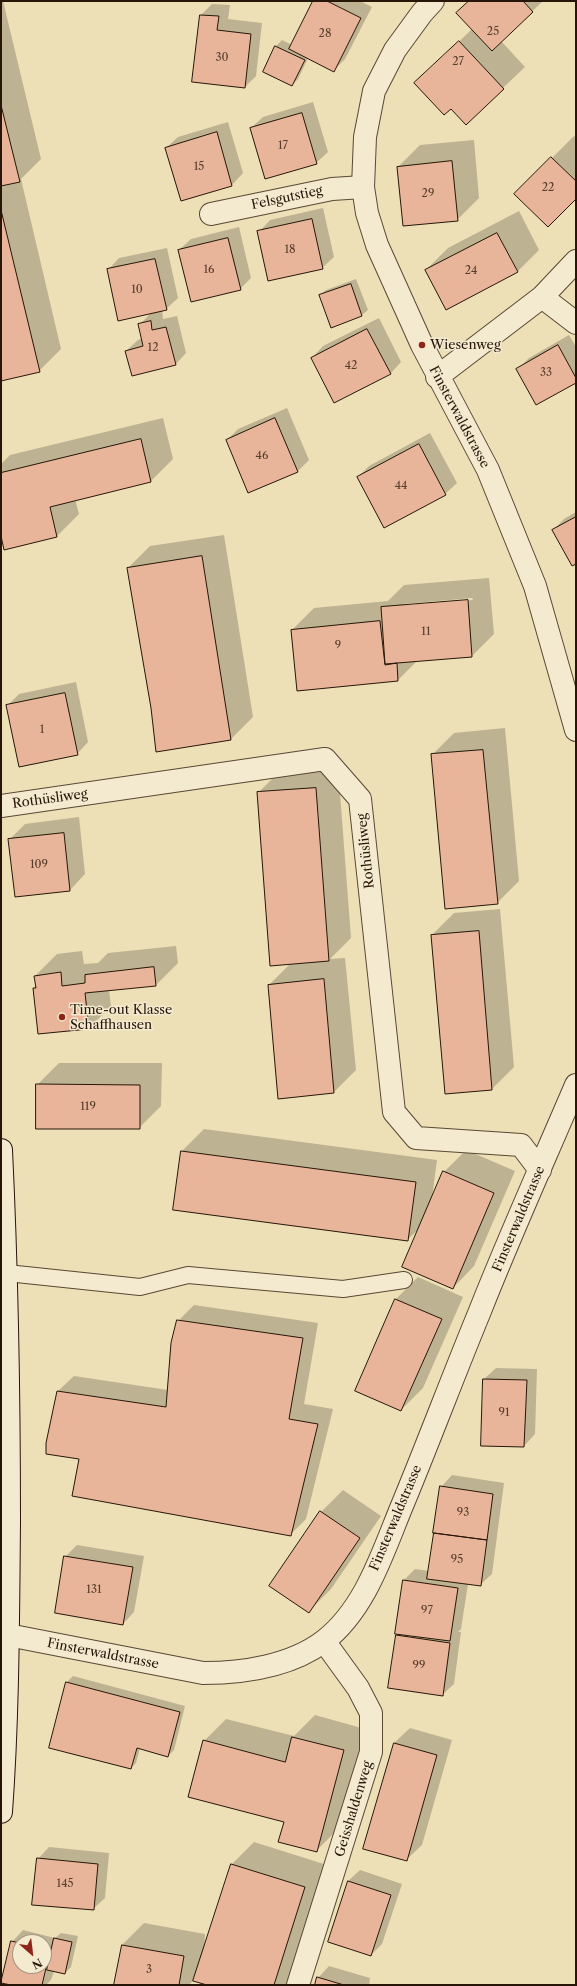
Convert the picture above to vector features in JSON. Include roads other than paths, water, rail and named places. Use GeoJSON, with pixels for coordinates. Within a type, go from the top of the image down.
{"type":"FeatureCollection","features":[{"type":"Feature","properties":{"kind":"street","name":"Finsterwaldstrasse"},"geometry":{"type":"LineString","coordinates":[[433,1],[422,13],[395,50],[374,91],[365,138],[363,187],[367,213],[377,246],[437,377],[488,470],[535,586],[576,730]]}},
{"type":"Feature","properties":{"kind":"street","name":"Felsgutstieg"},"geometry":{"type":"LineString","coordinates":[[211,214],[332,189],[363,187]]}},
{"type":"Feature","properties":{"kind":"street"},"geometry":{"type":"LineString","coordinates":[[437,377],[542,297],[576,261]]}},
{"type":"Feature","properties":{"kind":"street"},"geometry":{"type":"LineString","coordinates":[[542,297],[576,323]]}},
{"type":"Feature","properties":{"kind":"street","name":"Rothüsliweg"},"geometry":{"type":"LineString","coordinates":[[1,806],[325,759],[360,799],[394,1112],[416,1138],[521,1145],[540,1170]]}},
{"type":"Feature","properties":{"kind":"street","name":"Finsterwaldstrasse"},"geometry":{"type":"LineString","coordinates":[[8,1635],[203,1673],[229,1673],[279,1662],[302,1654],[324,1641],[340,1625],[358,1602],[374,1571],[425,1449],[480,1308],[576,1085]]}},
{"type":"Feature","properties":{"kind":"street"},"geometry":{"type":"LineString","coordinates":[[1,1150],[7,1273],[9,1379],[8,1635],[5,1752],[1,1812]]}},
{"type":"Feature","properties":{"kind":"street","name":"Geisshaldenweg"},"geometry":{"type":"LineString","coordinates":[[298,1985],[371,1752],[371,1713],[358,1688],[324,1641]]}},
{"type":"Feature","properties":{"kind":"lane"},"geometry":{"type":"LineString","coordinates":[[7,1273],[140,1287],[188,1275],[343,1290],[404,1280]]}},
{"type":"Feature","properties":{"kind":"place","name":"Wiesenweg"},"geometry":{"type":"Point","coordinates":[422,345]}},
{"type":"Feature","properties":{"kind":"place","name":"Time-out Klasse Schaffhausen"},"geometry":{"type":"Point","coordinates":[62,1017]}}]}
